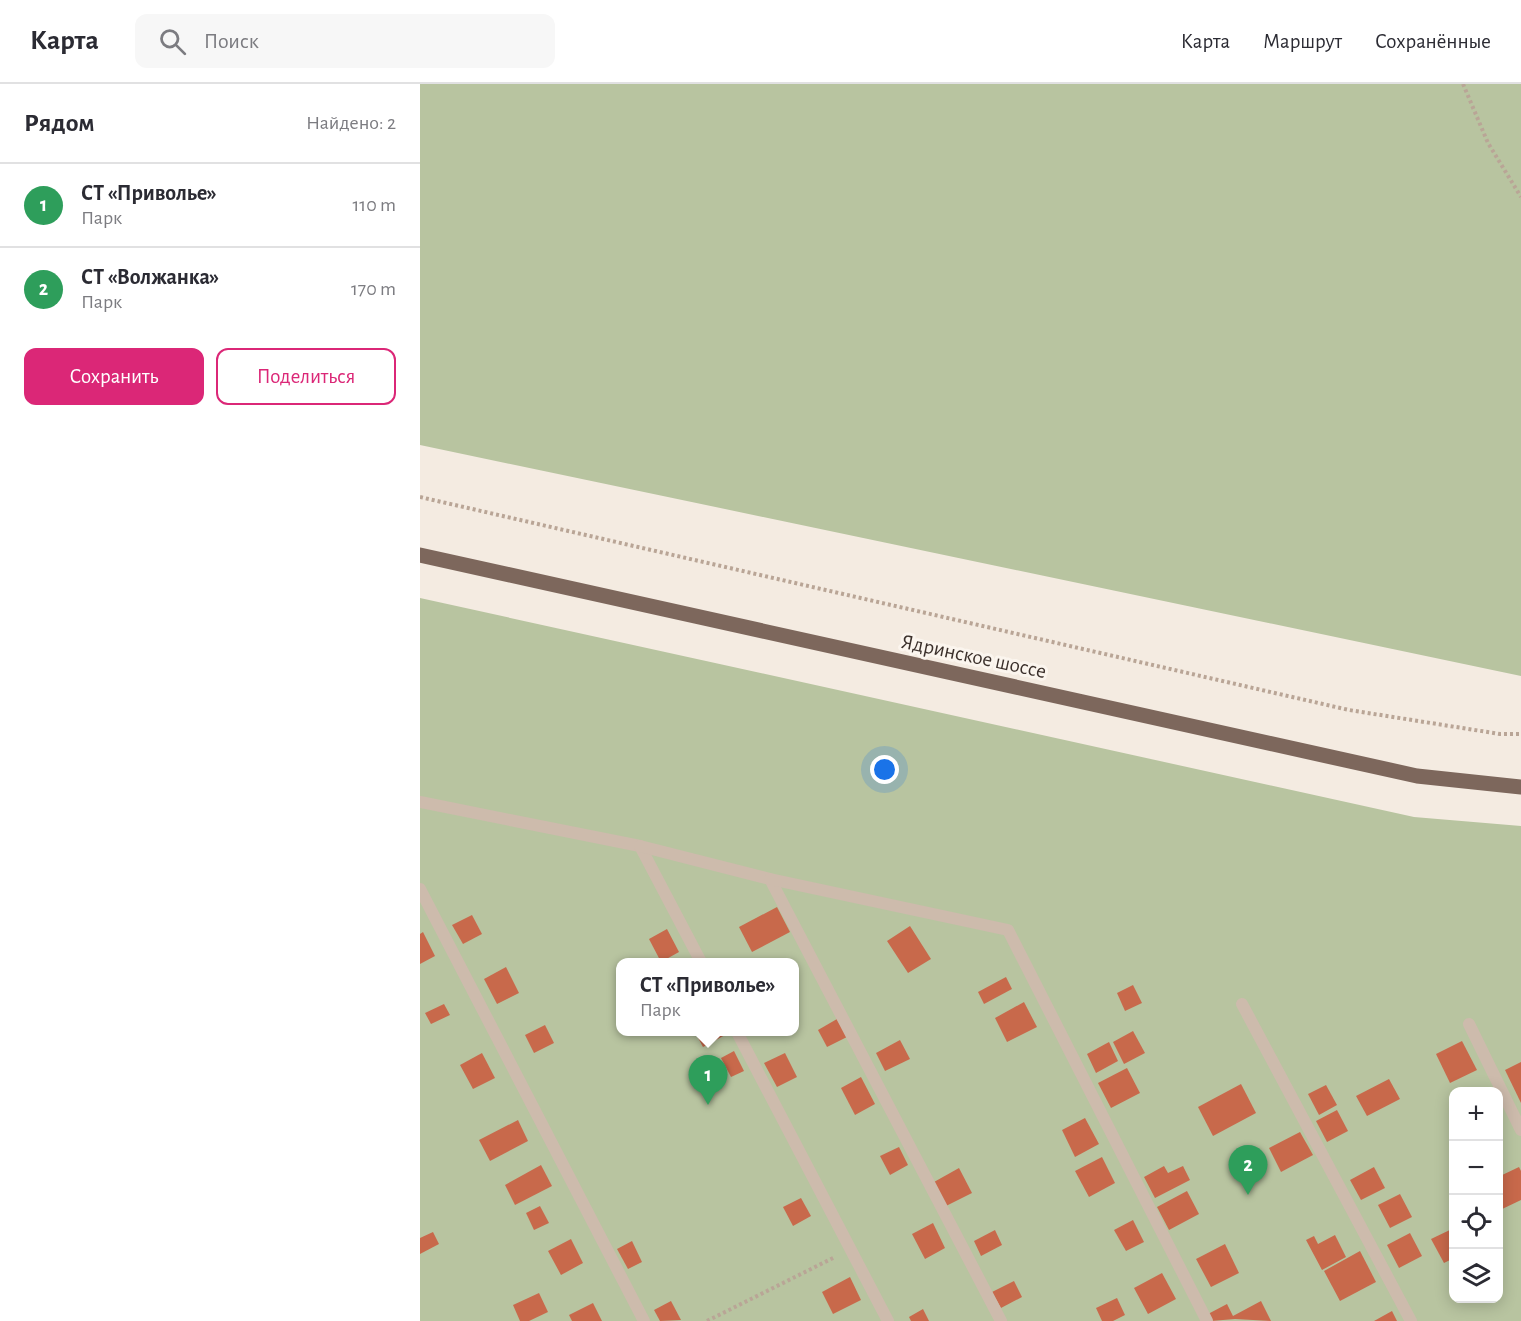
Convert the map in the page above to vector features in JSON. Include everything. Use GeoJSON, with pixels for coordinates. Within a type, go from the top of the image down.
{"type":"FeatureCollection","features":[{"type":"Feature","properties":{"kind":"main road","name":"Ядринское шоссе"},"geometry":{"type":"LineString","coordinates":[[420,555],[1417,776],[1521,787]]}},
{"type":"Feature","properties":{"kind":"lane"},"geometry":{"type":"LineString","coordinates":[[420,802],[640,846],[770,879],[1008,930],[1208,1321]]}},
{"type":"Feature","properties":{"kind":"lane"},"geometry":{"type":"LineString","coordinates":[[640,846],[698,958]]}},
{"type":"Feature","properties":{"kind":"lane"},"geometry":{"type":"LineString","coordinates":[[770,879],[1001,1321]]}},
{"type":"Feature","properties":{"kind":"lane"},"geometry":{"type":"LineString","coordinates":[[420,890],[644,1321]]}},
{"type":"Feature","properties":{"kind":"lane"},"geometry":{"type":"LineString","coordinates":[[1242,1004],[1411,1321]]}},
{"type":"Feature","properties":{"kind":"lane"},"geometry":{"type":"LineString","coordinates":[[1469,1024],[1521,1130]]}},
{"type":"Feature","properties":{"kind":"lane"},"geometry":{"type":"LineString","coordinates":[[739,1036],[888,1321]]}},
{"type":"Feature","properties":{"kind":"path"},"geometry":{"type":"LineString","coordinates":[[1463,84],[1488,143],[1521,197]]}},
{"type":"Feature","properties":{"kind":"path"},"geometry":{"type":"LineString","coordinates":[[420,497],[1349,710],[1500,734],[1521,734]]}},
{"type":"Feature","properties":{"kind":"path"},"geometry":{"type":"LineString","coordinates":[[707,1321],[851,1249]]}},
{"type":"Feature","properties":{"kind":"green space"},"geometry":{"type":"Polygon","coordinates":[[[420,84],[1521,84],[1521,676],[420,445],[420,84]]]}},
{"type":"Feature","properties":{"kind":"green space"},"geometry":{"type":"Polygon","coordinates":[[[420,598],[1414,817],[1521,826],[1521,1321],[420,1321],[420,598]]]}},
{"type":"Feature","properties":{"kind":"building"},"geometry":{"type":"Polygon","coordinates":[[[777,907],[790,932],[752,952],[739,927],[777,907]]]}},
{"type":"Feature","properties":{"kind":"building"},"geometry":{"type":"Polygon","coordinates":[[[472,915],[482,934],[463,944],[452,925],[472,915]]]}},
{"type":"Feature","properties":{"kind":"building"},"geometry":{"type":"Polygon","coordinates":[[[910,926],[931,959],[908,973],[887,941],[910,926]]]}},
{"type":"Feature","properties":{"kind":"building"},"geometry":{"type":"Polygon","coordinates":[[[667,929],[679,952],[668,958],[659,958],[649,939],[667,929]]]}},
{"type":"Feature","properties":{"kind":"building"},"geometry":{"type":"Polygon","coordinates":[[[423,932],[435,956],[420,964],[420,934],[423,932]]]}},
{"type":"Feature","properties":{"kind":"building"},"geometry":{"type":"Polygon","coordinates":[[[506,967],[519,993],[497,1004],[484,979],[506,967]]]}},
{"type":"Feature","properties":{"kind":"building"},"geometry":{"type":"Polygon","coordinates":[[[1006,977],[1012,989],[984,1004],[978,992],[1006,977]]]}},
{"type":"Feature","properties":{"kind":"building"},"geometry":{"type":"Polygon","coordinates":[[[1133,985],[1142,1003],[1125,1011],[1117,993],[1133,985]]]}},
{"type":"Feature","properties":{"kind":"building"},"geometry":{"type":"Polygon","coordinates":[[[1024,1002],[1037,1027],[1007,1042],[995,1018],[1024,1002]]]}},
{"type":"Feature","properties":{"kind":"building"},"geometry":{"type":"Polygon","coordinates":[[[444,1004],[450,1015],[431,1024],[425,1013],[444,1004]]]}},
{"type":"Feature","properties":{"kind":"building"},"geometry":{"type":"Polygon","coordinates":[[[837,1019],[847,1037],[827,1047],[818,1030],[837,1019]]]}},
{"type":"Feature","properties":{"kind":"building"},"geometry":{"type":"Polygon","coordinates":[[[545,1025],[554,1043],[534,1053],[525,1035],[545,1025]]]}},
{"type":"Feature","properties":{"kind":"building"},"geometry":{"type":"Polygon","coordinates":[[[1133,1031],[1145,1053],[1124,1064],[1113,1042],[1133,1031]]]}},
{"type":"Feature","properties":{"kind":"building"},"geometry":{"type":"Polygon","coordinates":[[[697,1036],[723,1036],[703,1047],[697,1036]]]}},
{"type":"Feature","properties":{"kind":"building"},"geometry":{"type":"Polygon","coordinates":[[[900,1040],[910,1059],[885,1071],[876,1053],[900,1040]]]}},
{"type":"Feature","properties":{"kind":"building"},"geometry":{"type":"Polygon","coordinates":[[[1462,1041],[1477,1070],[1450,1083],[1436,1054],[1462,1041]]]}},
{"type":"Feature","properties":{"kind":"building"},"geometry":{"type":"Polygon","coordinates":[[[1109,1042],[1118,1061],[1096,1073],[1087,1054],[1109,1042]]]}},
{"type":"Feature","properties":{"kind":"building"},"geometry":{"type":"Polygon","coordinates":[[[734,1051],[744,1071],[731,1077],[721,1058],[734,1051]]]}},
{"type":"Feature","properties":{"kind":"building"},"geometry":{"type":"Polygon","coordinates":[[[482,1053],[495,1078],[473,1089],[460,1065],[482,1053]]]}},
{"type":"Feature","properties":{"kind":"building"},"geometry":{"type":"Polygon","coordinates":[[[785,1053],[797,1077],[777,1087],[764,1063],[785,1053]]]}},
{"type":"Feature","properties":{"kind":"building"},"geometry":{"type":"Polygon","coordinates":[[[1521,1062],[1521,1103],[1505,1070],[1521,1062]]]}},
{"type":"Feature","properties":{"kind":"building"},"geometry":{"type":"Polygon","coordinates":[[[1127,1068],[1140,1093],[1111,1108],[1098,1083],[1127,1068]]]}},
{"type":"Feature","properties":{"kind":"building"},"geometry":{"type":"Polygon","coordinates":[[[861,1077],[875,1104],[855,1115],[841,1088],[861,1077]]]}},
{"type":"Feature","properties":{"kind":"building"},"geometry":{"type":"Polygon","coordinates":[[[1389,1079],[1400,1099],[1367,1116],[1356,1096],[1389,1079]]]}},
{"type":"Feature","properties":{"kind":"building"},"geometry":{"type":"Polygon","coordinates":[[[1241,1084],[1256,1113],[1213,1136],[1198,1107],[1241,1084]]]}},
{"type":"Feature","properties":{"kind":"building"},"geometry":{"type":"Polygon","coordinates":[[[1326,1085],[1337,1105],[1319,1115],[1308,1094],[1326,1085]]]}},
{"type":"Feature","properties":{"kind":"building"},"geometry":{"type":"Polygon","coordinates":[[[1337,1110],[1348,1131],[1327,1142],[1316,1121],[1337,1110]]]}},
{"type":"Feature","properties":{"kind":"building"},"geometry":{"type":"Polygon","coordinates":[[[1085,1118],[1099,1144],[1075,1157],[1062,1130],[1085,1118]]]}},
{"type":"Feature","properties":{"kind":"building"},"geometry":{"type":"Polygon","coordinates":[[[518,1120],[528,1141],[490,1161],[479,1140],[518,1120]]]}},
{"type":"Feature","properties":{"kind":"building"},"geometry":{"type":"Polygon","coordinates":[[[1300,1132],[1313,1155],[1281,1172],[1269,1148],[1300,1132]]]}},
{"type":"Feature","properties":{"kind":"building"},"geometry":{"type":"Polygon","coordinates":[[[899,1147],[908,1165],[890,1175],[880,1156],[899,1147]]]}},
{"type":"Feature","properties":{"kind":"building"},"geometry":{"type":"Polygon","coordinates":[[[1102,1157],[1115,1183],[1089,1197],[1075,1171],[1102,1157]]]}},
{"type":"Feature","properties":{"kind":"building"},"geometry":{"type":"Polygon","coordinates":[[[541,1165],[552,1186],[515,1205],[505,1185],[541,1165]]]}},
{"type":"Feature","properties":{"kind":"building"},"geometry":{"type":"Polygon","coordinates":[[[1164,1166],[1168,1173],[1183,1166],[1190,1180],[1155,1198],[1144,1177],[1164,1166]]]}},
{"type":"Feature","properties":{"kind":"building"},"geometry":{"type":"Polygon","coordinates":[[[1374,1167],[1385,1188],[1361,1200],[1350,1180],[1374,1167]]]}},
{"type":"Feature","properties":{"kind":"building"},"geometry":{"type":"Polygon","coordinates":[[[1519,1167],[1521,1171],[1521,1200],[1503,1209],[1503,1195],[1503,1175],[1519,1167]]]}},
{"type":"Feature","properties":{"kind":"building"},"geometry":{"type":"Polygon","coordinates":[[[959,1168],[972,1193],[946,1206],[934,1182],[959,1168]]]}},
{"type":"Feature","properties":{"kind":"building"},"geometry":{"type":"Polygon","coordinates":[[[1187,1191],[1199,1214],[1169,1230],[1157,1207],[1187,1191]]]}},
{"type":"Feature","properties":{"kind":"building"},"geometry":{"type":"Polygon","coordinates":[[[1400,1194],[1412,1217],[1390,1228],[1378,1205],[1400,1194]]]}},
{"type":"Feature","properties":{"kind":"building"},"geometry":{"type":"Polygon","coordinates":[[[801,1198],[811,1216],[793,1226],[783,1207],[801,1198]]]}},
{"type":"Feature","properties":{"kind":"building"},"geometry":{"type":"Polygon","coordinates":[[[540,1206],[549,1223],[534,1230],[526,1213],[540,1206]]]}},
{"type":"Feature","properties":{"kind":"building"},"geometry":{"type":"Polygon","coordinates":[[[1133,1220],[1144,1242],[1126,1251],[1114,1230],[1133,1220]]]}},
{"type":"Feature","properties":{"kind":"building"},"geometry":{"type":"Polygon","coordinates":[[[933,1223],[945,1248],[925,1259],[912,1234],[933,1223]]]}},
{"type":"Feature","properties":{"kind":"building"},"geometry":{"type":"Polygon","coordinates":[[[995,1230],[1002,1245],[981,1256],[974,1241],[995,1230]]]}},
{"type":"Feature","properties":{"kind":"building"},"geometry":{"type":"Polygon","coordinates":[[[1449,1230],[1449,1260],[1444,1263],[1431,1239],[1449,1230]]]}},
{"type":"Feature","properties":{"kind":"building"},"geometry":{"type":"Polygon","coordinates":[[[433,1232],[439,1244],[420,1254],[420,1238],[433,1232]]]}},
{"type":"Feature","properties":{"kind":"building"},"geometry":{"type":"Polygon","coordinates":[[[1410,1233],[1422,1256],[1399,1268],[1387,1245],[1410,1233]]]}},
{"type":"Feature","properties":{"kind":"building"},"geometry":{"type":"Polygon","coordinates":[[[1335,1235],[1346,1257],[1322,1270],[1306,1240],[1314,1236],[1318,1244],[1335,1235]]]}},
{"type":"Feature","properties":{"kind":"building"},"geometry":{"type":"Polygon","coordinates":[[[571,1239],[583,1263],[561,1275],[548,1251],[571,1239]]]}},
{"type":"Feature","properties":{"kind":"building"},"geometry":{"type":"Polygon","coordinates":[[[632,1241],[642,1262],[628,1269],[617,1249],[632,1241]]]}},
{"type":"Feature","properties":{"kind":"building"},"geometry":{"type":"Polygon","coordinates":[[[1225,1244],[1239,1273],[1211,1287],[1196,1259],[1225,1244]]]}},
{"type":"Feature","properties":{"kind":"building"},"geometry":{"type":"Polygon","coordinates":[[[1360,1251],[1376,1282],[1340,1301],[1324,1271],[1360,1251]]]}},
{"type":"Feature","properties":{"kind":"building"},"geometry":{"type":"Polygon","coordinates":[[[1162,1273],[1176,1299],[1148,1314],[1134,1288],[1162,1273]]]}},
{"type":"Feature","properties":{"kind":"building"},"geometry":{"type":"Polygon","coordinates":[[[850,1277],[861,1300],[833,1314],[822,1292],[850,1277]]]}},
{"type":"Feature","properties":{"kind":"building"},"geometry":{"type":"Polygon","coordinates":[[[1014,1281],[1022,1297],[1001,1308],[992,1292],[1014,1281]]]}},
{"type":"Feature","properties":{"kind":"building"},"geometry":{"type":"Polygon","coordinates":[[[539,1293],[548,1312],[529,1321],[520,1321],[513,1305],[539,1293]]]}},
{"type":"Feature","properties":{"kind":"building"},"geometry":{"type":"Polygon","coordinates":[[[1117,1298],[1125,1315],[1113,1321],[1102,1321],[1096,1308],[1117,1298]]]}},
{"type":"Feature","properties":{"kind":"building"},"geometry":{"type":"Polygon","coordinates":[[[671,1301],[681,1320],[660,1321],[654,1310],[671,1301]]]}},
{"type":"Feature","properties":{"kind":"building"},"geometry":{"type":"Polygon","coordinates":[[[1261,1301],[1271,1321],[1235,1319],[1211,1321],[1208,1314],[1227,1304],[1233,1316],[1261,1301]]]}},
{"type":"Feature","properties":{"kind":"building"},"geometry":{"type":"Polygon","coordinates":[[[593,1303],[602,1321],[572,1321],[569,1315],[593,1303]]]}},
{"type":"Feature","properties":{"kind":"building"},"geometry":{"type":"Polygon","coordinates":[[[923,1309],[929,1321],[911,1321],[909,1317],[923,1309]]]}},
{"type":"Feature","properties":{"kind":"building"},"geometry":{"type":"Polygon","coordinates":[[[1392,1311],[1397,1321],[1374,1321],[1392,1311]]]}},
{"type":"Feature","properties":{"kind":"place","name":"СТ «Приволье»"},"geometry":{"type":"Point","coordinates":[708,1105]}},
{"type":"Feature","properties":{"kind":"place","name":"СТ «Волжанка»"},"geometry":{"type":"Point","coordinates":[1248,1195]}}]}
